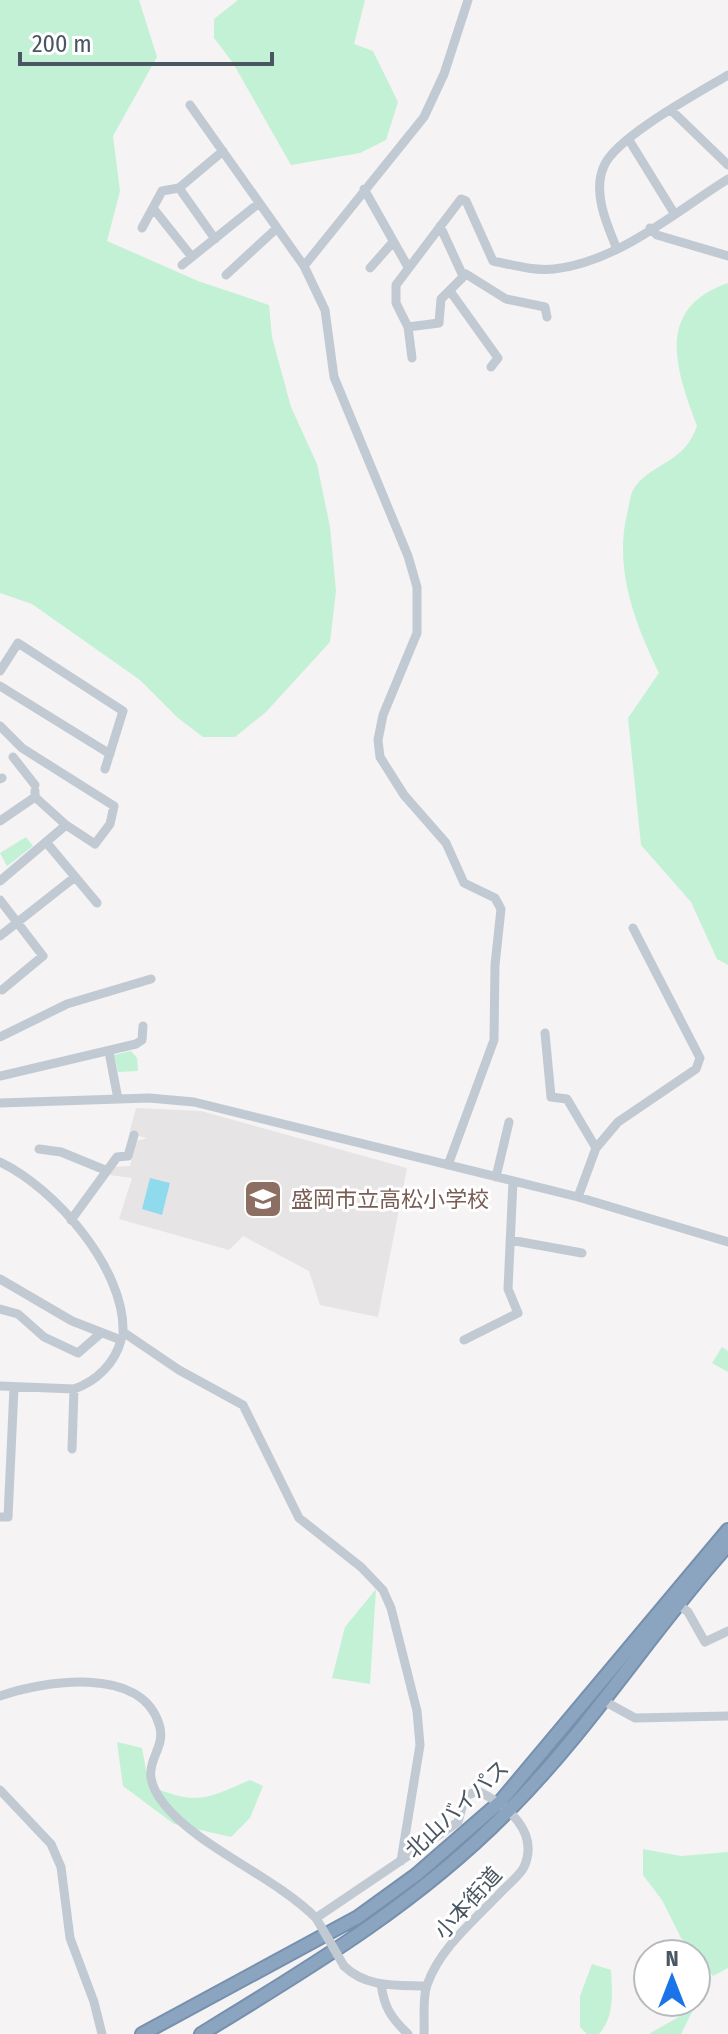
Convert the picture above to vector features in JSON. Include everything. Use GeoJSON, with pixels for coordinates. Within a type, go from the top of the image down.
{"type":"FeatureCollection","features":[{"type":"Feature","properties":{"kind":"highway","name":"北山バイパス"},"geometry":{"type":"LineString","coordinates":[[142,2034],[358,1917],[505,1806],[728,1530]]}},
{"type":"Feature","properties":{"kind":"highway","name":"北山バイパス"},"geometry":{"type":"LineString","coordinates":[[201,2034],[367,1930],[424,1887],[579,1735],[678,1604],[728,1545]]}},
{"type":"Feature","properties":{"kind":"street"},"geometry":{"type":"LineString","coordinates":[[304,266],[424,117],[444,74],[468,0]]}},
{"type":"Feature","properties":{"kind":"street"},"geometry":{"type":"LineString","coordinates":[[617,249],[600,198],[600,182],[608,159],[671,110],[728,75]]}},
{"type":"Feature","properties":{"kind":"street"},"geometry":{"type":"LineString","coordinates":[[190,105],[304,266],[325,310],[334,377],[408,556],[417,587],[417,633],[383,715],[378,740],[380,757],[404,795],[446,843],[464,883],[495,898],[501,909],[495,965],[494,1040],[448,1165]]}},
{"type":"Feature","properties":{"kind":"street"},"geometry":{"type":"LineString","coordinates":[[671,110],[728,165]]}},
{"type":"Feature","properties":{"kind":"street"},"geometry":{"type":"LineString","coordinates":[[629,140],[674,213]]}},
{"type":"Feature","properties":{"kind":"street"},"geometry":{"type":"LineString","coordinates":[[142,228],[162,191],[179,188],[223,151]]}},
{"type":"Feature","properties":{"kind":"street"},"geometry":{"type":"LineString","coordinates":[[412,358],[408,327],[401,319],[395,294],[396,285],[455,202],[466,201],[493,261],[533,269],[579,264],[617,249],[728,179]]}},
{"type":"Feature","properties":{"kind":"street"},"geometry":{"type":"LineString","coordinates":[[179,188],[215,239]]}},
{"type":"Feature","properties":{"kind":"street"},"geometry":{"type":"LineString","coordinates":[[364,189],[408,267]]}},
{"type":"Feature","properties":{"kind":"street"},"geometry":{"type":"LineString","coordinates":[[182,265],[259,203]]}},
{"type":"Feature","properties":{"kind":"street"},"geometry":{"type":"LineString","coordinates":[[153,208],[192,257]]}},
{"type":"Feature","properties":{"kind":"street"},"geometry":{"type":"LineString","coordinates":[[440,226],[463,276]]}},
{"type":"Feature","properties":{"kind":"street"},"geometry":{"type":"LineString","coordinates":[[226,275],[277,228]]}},
{"type":"Feature","properties":{"kind":"street"},"geometry":{"type":"LineString","coordinates":[[650,228],[657,235],[728,256]]}},
{"type":"Feature","properties":{"kind":"street"},"geometry":{"type":"LineString","coordinates":[[370,268],[393,242]]}},
{"type":"Feature","properties":{"kind":"street"},"geometry":{"type":"LineString","coordinates":[[408,327],[439,323],[441,299],[463,276],[469,274],[506,299],[545,307],[547,317]]}},
{"type":"Feature","properties":{"kind":"street"},"geometry":{"type":"LineString","coordinates":[[450,291],[498,358],[491,367]]}},
{"type":"Feature","properties":{"kind":"street"},"geometry":{"type":"LineString","coordinates":[[0,671],[18,643],[123,711],[105,769]]}},
{"type":"Feature","properties":{"kind":"street"},"geometry":{"type":"LineString","coordinates":[[0,686],[110,754]]}},
{"type":"Feature","properties":{"kind":"street"},"geometry":{"type":"LineString","coordinates":[[0,726],[22,748],[98,792],[114,806],[110,824],[95,844],[66,825],[35,791],[13,757]]}},
{"type":"Feature","properties":{"kind":"street"},"geometry":{"type":"LineString","coordinates":[[0,821],[35,791]]}},
{"type":"Feature","properties":{"kind":"street"},"geometry":{"type":"LineString","coordinates":[[0,881],[66,825]]}},
{"type":"Feature","properties":{"kind":"street"},"geometry":{"type":"LineString","coordinates":[[46,842],[97,903]]}},
{"type":"Feature","properties":{"kind":"street"},"geometry":{"type":"LineString","coordinates":[[0,936],[75,877]]}},
{"type":"Feature","properties":{"kind":"street"},"geometry":{"type":"LineString","coordinates":[[0,900],[43,956],[2,990]]}},
{"type":"Feature","properties":{"kind":"street"},"geometry":{"type":"LineString","coordinates":[[578,1197],[596,1148],[618,1122],[696,1069],[700,1058],[633,928]]}},
{"type":"Feature","properties":{"kind":"street"},"geometry":{"type":"LineString","coordinates":[[0,1037],[81,999],[151,979]]}},
{"type":"Feature","properties":{"kind":"street"},"geometry":{"type":"LineString","coordinates":[[0,1076],[136,1044],[142,1040],[143,1026]]}},
{"type":"Feature","properties":{"kind":"street"},"geometry":{"type":"LineString","coordinates":[[545,1033],[551,1097],[567,1099],[596,1148]]}},
{"type":"Feature","properties":{"kind":"street"},"geometry":{"type":"LineString","coordinates":[[109,1052],[118,1099]]}},
{"type":"Feature","properties":{"kind":"street"},"geometry":{"type":"LineString","coordinates":[[0,1103],[118,1099],[194,1102],[232,1109],[578,1197],[728,1242]]}},
{"type":"Feature","properties":{"kind":"street"},"geometry":{"type":"LineString","coordinates":[[496,1177],[509,1122]]}},
{"type":"Feature","properties":{"kind":"street"},"geometry":{"type":"LineString","coordinates":[[71,1220],[105,1170],[117,1157],[128,1156],[134,1135]]}},
{"type":"Feature","properties":{"kind":"street"},"geometry":{"type":"LineString","coordinates":[[39,1149],[61,1152],[105,1170]]}},
{"type":"Feature","properties":{"kind":"street"},"geometry":{"type":"LineString","coordinates":[[0,1162],[50,1198],[97,1253],[117,1292],[124,1315],[123,1332],[188,1376],[243,1405],[299,1518],[361,1567],[383,1590],[391,1608],[417,1711],[420,1745],[401,1861]]}},
{"type":"Feature","properties":{"kind":"street"},"geometry":{"type":"LineString","coordinates":[[464,1340],[518,1313],[508,1289],[513,1181]]}},
{"type":"Feature","properties":{"kind":"street"},"geometry":{"type":"LineString","coordinates":[[510,1240],[582,1253]]}},
{"type":"Feature","properties":{"kind":"street"},"geometry":{"type":"LineString","coordinates":[[0,1279],[72,1321],[121,1340],[119,1349],[96,1377],[74,1389],[0,1386]]}},
{"type":"Feature","properties":{"kind":"street"},"geometry":{"type":"LineString","coordinates":[[0,1309],[18,1314],[44,1337],[78,1353],[101,1333]]}},
{"type":"Feature","properties":{"kind":"street"},"geometry":{"type":"LineString","coordinates":[[0,1517],[8,1517],[14,1388]]}},
{"type":"Feature","properties":{"kind":"street"},"geometry":{"type":"LineString","coordinates":[[72,1449],[74,1389]]}},
{"type":"Feature","properties":{"kind":"street"},"geometry":{"type":"LineString","coordinates":[[678,1604],[688,1612],[705,1642],[728,1631]]}},
{"type":"Feature","properties":{"kind":"street"},"geometry":{"type":"LineString","coordinates":[[0,1696],[24,1687],[62,1684],[112,1683],[126,1687],[141,1699],[159,1723],[160,1739],[149,1765],[151,1781],[163,1804],[183,1823],[296,1898],[316,1918],[344,1966],[355,1977],[381,1984],[426,1986]]}},
{"type":"Feature","properties":{"kind":"street"},"geometry":{"type":"LineString","coordinates":[[604,1701],[635,1718],[728,1716]]}},
{"type":"Feature","properties":{"kind":"street"},"geometry":{"type":"LineString","coordinates":[[0,1790],[51,1844],[61,1867],[70,1938],[94,2002],[102,2034]]}},
{"type":"Feature","properties":{"kind":"street"},"geometry":{"type":"LineString","coordinates":[[316,1918],[458,1822],[465,1796],[478,1791],[505,1806]]}},
{"type":"Feature","properties":{"kind":"street","name":"小本街道"},"geometry":{"type":"LineString","coordinates":[[424,2034],[426,1986],[452,1943],[523,1868],[528,1848],[522,1827],[505,1806]]}},
{"type":"Feature","properties":{"kind":"street"},"geometry":{"type":"LineString","coordinates":[[381,1984],[384,2004],[392,2020],[408,2034]]}},
{"type":"Feature","properties":{"kind":"shaded area","name":"盛岡市立高松小学校"},"geometry":{"type":"Polygon","coordinates":[[[136,1108],[201,1111],[407,1168],[378,1317],[320,1305],[309,1271],[243,1236],[229,1250],[119,1219],[132,1178],[110,1175],[111,1167],[130,1166],[136,1141],[147,1138],[129,1134],[136,1108]]]}},
{"type":"Feature","properties":{"kind":"green space"},"geometry":{"type":"Polygon","coordinates":[[[0,0],[139,0],[157,57],[113,136],[120,191],[107,241],[198,281],[269,305],[272,337],[291,407],[317,464],[330,527],[336,591],[330,642],[266,712],[235,737],[203,737],[178,718],[140,680],[32,604],[0,593],[0,0]]]}},
{"type":"Feature","properties":{"kind":"green space"},"geometry":{"type":"Polygon","coordinates":[[[238,0],[365,0],[354,44],[373,51],[398,102],[386,140],[360,153],[291,165],[233,63],[214,38],[214,19],[238,0]]]}},
{"type":"Feature","properties":{"kind":"green space"},"geometry":{"type":"Polygon","coordinates":[[[728,283],[728,965],[717,959],[691,902],[641,845],[628,718],[659,673],[635,616],[623,555],[633,490],[648,474],[684,449],[697,426],[678,362],[680,324],[689,308],[705,294],[728,283]]]}},
{"type":"Feature","properties":{"kind":"green space"},"geometry":{"type":"Polygon","coordinates":[[[26,837],[33,846],[7,866],[0,853],[26,837]]]}},
{"type":"Feature","properties":{"kind":"green space"},"geometry":{"type":"Polygon","coordinates":[[[131,1051],[137,1058],[138,1071],[118,1072],[114,1055],[131,1051]]]}},
{"type":"Feature","properties":{"kind":"green space"},"geometry":{"type":"Polygon","coordinates":[[[722,1347],[728,1351],[728,1372],[712,1363],[722,1347]]]}},
{"type":"Feature","properties":{"kind":"green space"},"geometry":{"type":"Polygon","coordinates":[[[376,1589],[370,1684],[332,1678],[345,1627],[376,1589]]]}},
{"type":"Feature","properties":{"kind":"green space"},"geometry":{"type":"Polygon","coordinates":[[[117,1742],[142,1748],[149,1786],[165,1792],[200,1798],[250,1780],[263,1786],[250,1818],[231,1837],[174,1824],[123,1786],[117,1742]]]}},
{"type":"Feature","properties":{"kind":"green space"},"geometry":{"type":"Polygon","coordinates":[[[643,1849],[681,1856],[728,1852],[728,1968],[713,1976],[712,1938],[681,1938],[662,1900],[643,1875],[643,1849]]]}},
{"type":"Feature","properties":{"kind":"green space"},"geometry":{"type":"Polygon","coordinates":[[[592,1964],[611,1970],[610,2012],[599,2034],[587,2034],[580,2027],[580,1996],[592,1964]]]}},
{"type":"Feature","properties":{"kind":"green space"},"geometry":{"type":"Polygon","coordinates":[[[677,2018],[689,2018],[681,2034],[649,2034],[677,2018]]]}},
{"type":"Feature","properties":{"kind":"water"},"geometry":{"type":"Polygon","coordinates":[[[150,1178],[170,1183],[162,1215],[142,1209],[150,1178]]]}},
{"type":"Feature","properties":{"kind":"place","name":"盛岡市立高松小学校"},"geometry":{"type":"Point","coordinates":[263,1199]}}]}
